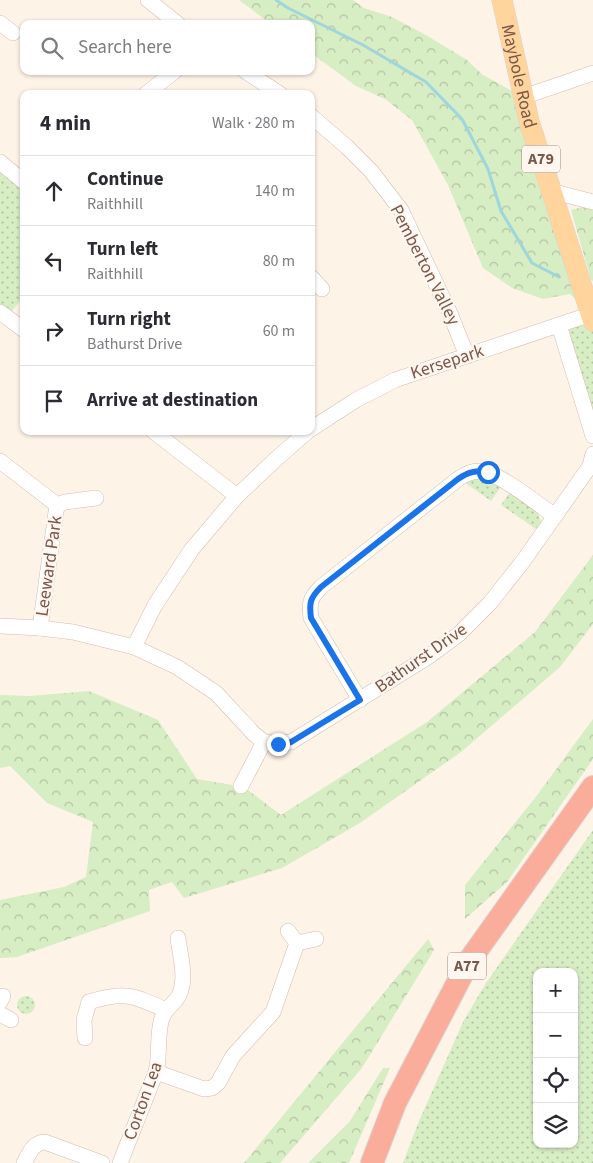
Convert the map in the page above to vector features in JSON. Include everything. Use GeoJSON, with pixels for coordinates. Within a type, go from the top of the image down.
{"type":"FeatureCollection","features":[{"type":"Feature","properties":{"kind":"highway","name":"A77"},"geometry":{"type":"LineString","coordinates":[[372,1163],[395,1103],[469,961],[593,787]]}},
{"type":"Feature","properties":{"kind":"main road","name":"Maybole Road"},"geometry":{"type":"LineString","coordinates":[[502,0],[523,97],[551,191],[589,293],[592,318]]}},
{"type":"Feature","properties":{"kind":"street"},"geometry":{"type":"LineString","coordinates":[[148,0],[173,20]]}},
{"type":"Feature","properties":{"kind":"street"},"geometry":{"type":"LineString","coordinates":[[0,22],[12,33]]}},
{"type":"Feature","properties":{"kind":"street"},"geometry":{"type":"LineString","coordinates":[[523,97],[593,73]]}},
{"type":"Feature","properties":{"kind":"street"},"geometry":{"type":"LineString","coordinates":[[151,90],[170,75]]}},
{"type":"Feature","properties":{"kind":"street"},"geometry":{"type":"LineString","coordinates":[[251,75],[274,90]]}},
{"type":"Feature","properties":{"kind":"street","name":"Pemberton Valley"},"geometry":{"type":"LineString","coordinates":[[315,119],[347,146],[371,171],[400,210],[449,311],[467,356]]}},
{"type":"Feature","properties":{"kind":"street"},"geometry":{"type":"LineString","coordinates":[[0,162],[20,179]]}},
{"type":"Feature","properties":{"kind":"street"},"geometry":{"type":"LineString","coordinates":[[551,191],[593,202]]}},
{"type":"Feature","properties":{"kind":"street"},"geometry":{"type":"LineString","coordinates":[[315,281],[322,289]]}},
{"type":"Feature","properties":{"kind":"street"},"geometry":{"type":"LineString","coordinates":[[0,312],[20,327]]}},
{"type":"Feature","properties":{"kind":"street","name":"Kersepark"},"geometry":{"type":"LineString","coordinates":[[315,424],[394,380],[559,325],[592,318]]}},
{"type":"Feature","properties":{"kind":"street"},"geometry":{"type":"LineString","coordinates":[[559,325],[593,436]]}},
{"type":"Feature","properties":{"kind":"street"},"geometry":{"type":"LineString","coordinates":[[158,435],[236,496]]}},
{"type":"Feature","properties":{"kind":"street","name":"Kersepark"},"geometry":{"type":"LineString","coordinates":[[134,647],[155,606],[192,549],[236,496],[302,435]]}},
{"type":"Feature","properties":{"kind":"street","name":"Bathurst Drive"},"geometry":{"type":"LineString","coordinates":[[264,742],[278,744],[291,742],[428,657],[459,634],[490,603],[524,560],[590,466],[593,454]]}},
{"type":"Feature","properties":{"kind":"street","name":"Leeward Park"},"geometry":{"type":"LineString","coordinates":[[0,461],[58,505]]}},
{"type":"Feature","properties":{"kind":"street"},"geometry":{"type":"LineString","coordinates":[[360,700],[311,618],[309,607],[312,596],[321,587],[468,472],[480,471],[494,475],[555,516]]}},
{"type":"Feature","properties":{"kind":"street","name":"Leeward Park"},"geometry":{"type":"LineString","coordinates":[[58,505],[65,502],[96,498]]}},
{"type":"Feature","properties":{"kind":"street","name":"Leeward Park"},"geometry":{"type":"LineString","coordinates":[[40,628],[58,505]]}},
{"type":"Feature","properties":{"kind":"street"},"geometry":{"type":"LineString","coordinates":[[0,626],[73,632],[134,647],[178,667],[216,693],[254,734],[264,742],[241,786]]}},
{"type":"Feature","properties":{"kind":"street"},"geometry":{"type":"LineString","coordinates":[[156,1072],[204,1089],[212,1088],[218,1083],[233,1056],[273,1012],[292,937],[316,939]]}},
{"type":"Feature","properties":{"kind":"street","name":"Corton Lea"},"geometry":{"type":"LineString","coordinates":[[120,1163],[156,1072],[159,1059],[161,1022],[166,1010],[176,1000],[181,991],[183,981],[178,938]]}},
{"type":"Feature","properties":{"kind":"street"},"geometry":{"type":"LineString","coordinates":[[85,1038],[85,998],[133,996],[166,1010]]}},
{"type":"Feature","properties":{"kind":"street"},"geometry":{"type":"LineString","coordinates":[[24,1163],[38,1142],[45,1142],[102,1163]]}},
{"type":"Feature","properties":{"kind":"green space"},"geometry":{"type":"Polygon","coordinates":[[[239,0],[353,0],[364,8],[392,17],[426,35],[467,60],[483,75],[523,97],[591,314],[570,294],[543,299],[512,288],[483,268],[448,185],[412,120],[385,99],[356,86],[315,56],[315,20],[266,20],[239,0]]]}},
{"type":"Feature","properties":{"kind":"green space"},"geometry":{"type":"Polygon","coordinates":[[[0,162],[20,179],[20,301],[7,317],[0,312],[0,162]]]}},
{"type":"Feature","properties":{"kind":"green space"},"geometry":{"type":"Polygon","coordinates":[[[583,207],[593,210],[593,281],[591,280],[571,210],[583,207]]]}},
{"type":"Feature","properties":{"kind":"green space"},"geometry":{"type":"Polygon","coordinates":[[[593,321],[593,436],[559,325],[593,321]]]}},
{"type":"Feature","properties":{"kind":"green space"},"geometry":{"type":"Polygon","coordinates":[[[480,476],[502,485],[491,501],[464,482],[480,476]]]}},
{"type":"Feature","properties":{"kind":"green space"},"geometry":{"type":"Polygon","coordinates":[[[511,491],[538,513],[541,522],[536,529],[501,505],[511,491]]]}},
{"type":"Feature","properties":{"kind":"green space"},"geometry":{"type":"Polygon","coordinates":[[[593,555],[593,624],[560,667],[461,752],[360,823],[282,868],[184,898],[172,882],[149,890],[150,911],[17,957],[0,958],[0,900],[64,887],[86,877],[93,822],[47,803],[10,766],[0,768],[0,695],[30,696],[89,691],[158,720],[197,779],[244,787],[281,815],[427,722],[535,632],[593,555]]]}},
{"type":"Feature","properties":{"kind":"green space"},"geometry":{"type":"Polygon","coordinates":[[[593,719],[593,759],[507,882],[465,919],[465,885],[535,798],[593,719]]]}},
{"type":"Feature","properties":{"kind":"green space"},"geometry":{"type":"Polygon","coordinates":[[[593,830],[593,1163],[403,1163],[419,1121],[464,1020],[486,983],[593,830]]]}},
{"type":"Feature","properties":{"kind":"green space"},"geometry":{"type":"Polygon","coordinates":[[[428,939],[434,950],[362,1068],[280,1163],[244,1163],[428,939]]]}},
{"type":"Feature","properties":{"kind":"green space"},"geometry":{"type":"Polygon","coordinates":[[[26,996],[32,999],[35,1005],[32,1011],[26,1014],[20,1011],[17,1005],[20,999],[26,996]]]}},
{"type":"Feature","properties":{"kind":"green space"},"geometry":{"type":"Polygon","coordinates":[[[383,1068],[390,1068],[349,1163],[308,1163],[350,1121],[383,1068]]]}},
{"type":"Feature","properties":{"kind":"waterway"},"geometry":{"type":"LineString","coordinates":[[276,0],[312,20]]}},
{"type":"Feature","properties":{"kind":"waterway"},"geometry":{"type":"LineString","coordinates":[[315,21],[363,45],[426,82],[462,119],[488,169],[501,211],[532,263],[559,277]]}},
{"type":"Feature","properties":{"kind":"route"},"geometry":{"type":"LineString","coordinates":[[278,744],[291,742],[360,700],[311,618],[309,607],[312,596],[458,479],[468,472],[488,472]]}}]}
